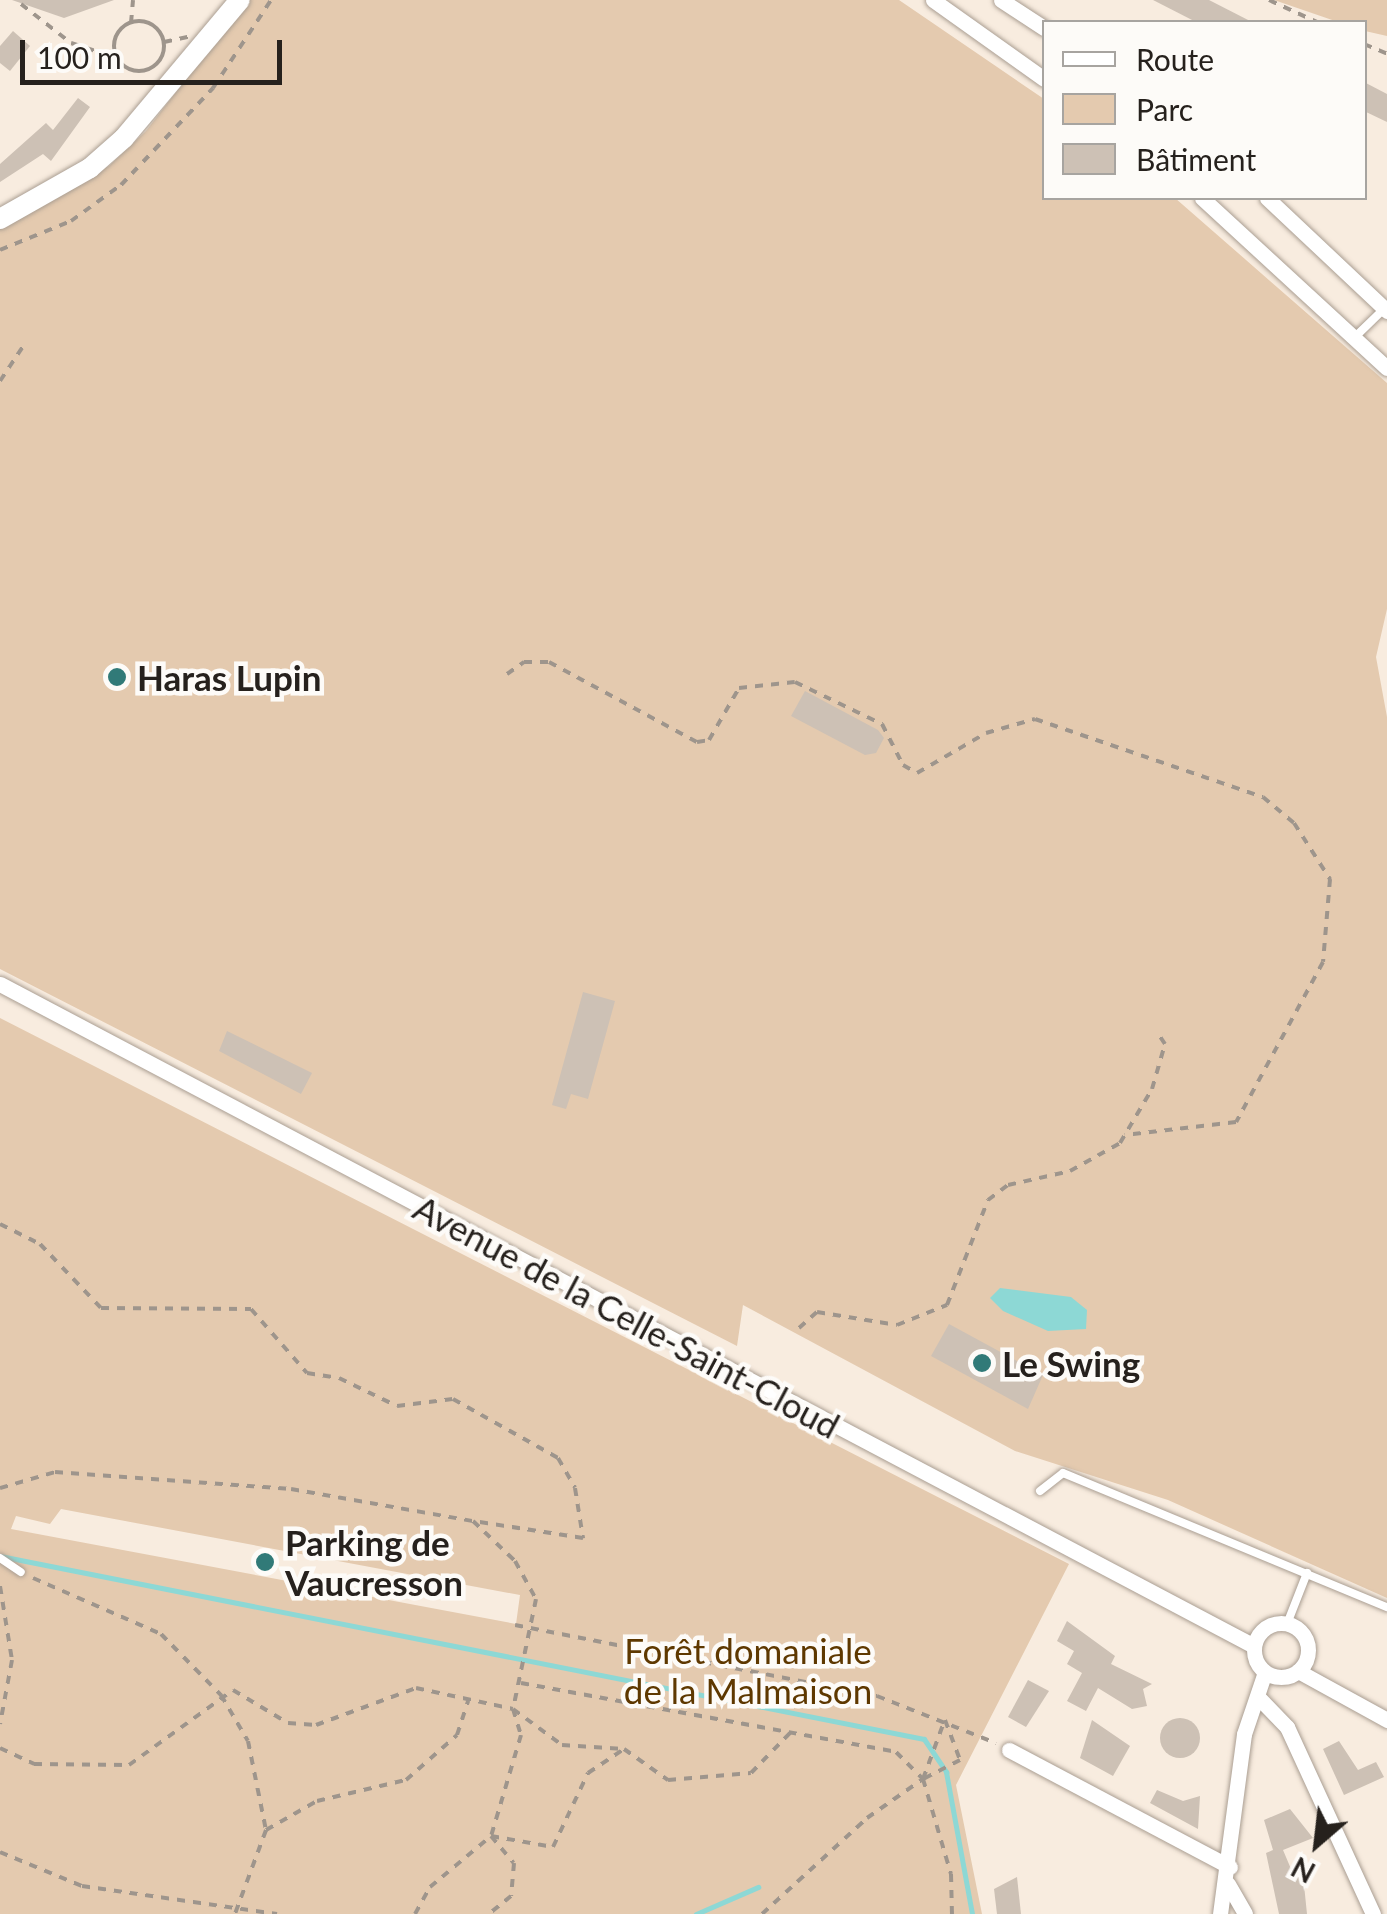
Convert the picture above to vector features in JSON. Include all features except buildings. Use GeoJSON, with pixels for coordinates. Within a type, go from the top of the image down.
{"type":"FeatureCollection","features":[{"type":"Feature","properties":{"kind":"street"},"geometry":{"type":"LineString","coordinates":[[0,219],[90,168],[124,138],[240,0]]}},
{"type":"Feature","properties":{"kind":"street"},"geometry":{"type":"LineString","coordinates":[[933,0],[1042,78]]}},
{"type":"Feature","properties":{"kind":"street"},"geometry":{"type":"LineString","coordinates":[[1001,0],[1042,27]]}},
{"type":"Feature","properties":{"kind":"street"},"geometry":{"type":"LineString","coordinates":[[1204,200],[1387,368]]}},
{"type":"Feature","properties":{"kind":"street"},"geometry":{"type":"LineString","coordinates":[[1269,200],[1386,309]]}},
{"type":"Feature","properties":{"kind":"street","name":"Avenue de la Celle-Saint-Cloud"},"geometry":{"type":"LineString","coordinates":[[0,984],[1254,1646]]}},
{"type":"Feature","properties":{"kind":"street"},"geometry":{"type":"LineString","coordinates":[[1220,1914],[1229,1876],[1244,1734],[1266,1672],[1254,1646],[1266,1628],[1287,1624],[1305,1638],[1298,1671]]}},
{"type":"Feature","properties":{"kind":"street"},"geometry":{"type":"LineString","coordinates":[[1266,1672],[1298,1671],[1387,1720]]}},
{"type":"Feature","properties":{"kind":"street"},"geometry":{"type":"LineString","coordinates":[[1258,1697],[1286,1726],[1373,1914]]}},
{"type":"Feature","properties":{"kind":"street"},"geometry":{"type":"LineString","coordinates":[[1009,1750],[1229,1876],[1245,1914]]}},
{"type":"Feature","properties":{"kind":"lane"},"geometry":{"type":"LineString","coordinates":[[1354,338],[1386,309]]}},
{"type":"Feature","properties":{"kind":"lane"},"geometry":{"type":"LineString","coordinates":[[1040,1491],[1063,1473],[1387,1607]]}},
{"type":"Feature","properties":{"kind":"lane"},"geometry":{"type":"LineString","coordinates":[[0,1558],[20,1572]]}},
{"type":"Feature","properties":{"kind":"lane"},"geometry":{"type":"LineString","coordinates":[[1287,1624],[1306,1573]]}},
{"type":"Feature","properties":{"kind":"path"},"geometry":{"type":"LineString","coordinates":[[118,58],[116,37],[131,23],[133,0]]}},
{"type":"Feature","properties":{"kind":"path"},"geometry":{"type":"LineString","coordinates":[[0,250],[71,221],[121,185],[213,88],[271,0]]}},
{"type":"Feature","properties":{"kind":"path"},"geometry":{"type":"LineString","coordinates":[[1268,0],[1313,20]]}},
{"type":"Feature","properties":{"kind":"path"},"geometry":{"type":"LineString","coordinates":[[21,4],[71,43],[118,58],[135,70],[161,58],[156,27],[131,23]]}},
{"type":"Feature","properties":{"kind":"path"},"geometry":{"type":"LineString","coordinates":[[0,382],[24,345]]}},
{"type":"Feature","properties":{"kind":"path"},"geometry":{"type":"LineString","coordinates":[[506,674],[524,662],[549,662],[697,742],[708,740],[739,688],[755,680],[794,682],[882,724],[903,765],[917,773],[986,733],[1035,720],[1262,797],[1294,823],[1330,879],[1323,962],[1236,1122],[1125,1135],[1070,1171],[1008,1185],[988,1200],[956,1290],[938,1311],[868,1326],[816,1312],[799,1328]]}},
{"type":"Feature","properties":{"kind":"path"},"geometry":{"type":"LineString","coordinates":[[1125,1135],[1152,1088],[1165,1044],[1159,1035]]}},
{"type":"Feature","properties":{"kind":"path"},"geometry":{"type":"LineString","coordinates":[[0,1224],[40,1244],[101,1308],[251,1309],[307,1373],[339,1378],[397,1406],[453,1398],[558,1458],[575,1488],[583,1538],[291,1489],[55,1472],[0,1488]]}},
{"type":"Feature","properties":{"kind":"path"},"geometry":{"type":"LineString","coordinates":[[415,1914],[430,1887],[491,1836],[521,1735],[513,1709],[536,1599],[515,1561],[472,1522]]}},
{"type":"Feature","properties":{"kind":"path"},"geometry":{"type":"LineString","coordinates":[[20,1572],[161,1634],[221,1695],[259,1768],[266,1830],[235,1914]]}},
{"type":"Feature","properties":{"kind":"path"},"geometry":{"type":"LineString","coordinates":[[0,1586],[12,1660],[0,1724]]}},
{"type":"Feature","properties":{"kind":"path"},"geometry":{"type":"LineString","coordinates":[[516,1624],[877,1696],[946,1720],[1009,1750]]}},
{"type":"Feature","properties":{"kind":"path"},"geometry":{"type":"LineString","coordinates":[[521,1683],[896,1752],[923,1779],[951,1874],[952,1914]]}},
{"type":"Feature","properties":{"kind":"path"},"geometry":{"type":"LineString","coordinates":[[0,1748],[34,1764],[129,1764],[233,1690],[288,1723],[316,1724],[416,1688],[513,1709],[562,1746],[624,1749],[668,1780],[751,1773],[790,1733]]}},
{"type":"Feature","properties":{"kind":"path"},"geometry":{"type":"LineString","coordinates":[[266,1830],[318,1801],[406,1780],[457,1735],[469,1699]]}},
{"type":"Feature","properties":{"kind":"path"},"geometry":{"type":"LineString","coordinates":[[762,1914],[867,1818],[923,1779],[960,1760],[946,1720]]}},
{"type":"Feature","properties":{"kind":"path"},"geometry":{"type":"LineString","coordinates":[[923,1779],[946,1720]]}},
{"type":"Feature","properties":{"kind":"path"},"geometry":{"type":"LineString","coordinates":[[491,1836],[553,1846],[588,1773],[624,1749]]}},
{"type":"Feature","properties":{"kind":"path"},"geometry":{"type":"LineString","coordinates":[[488,1914],[511,1896],[514,1864],[491,1836]]}},
{"type":"Feature","properties":{"kind":"path"},"geometry":{"type":"LineString","coordinates":[[0,1852],[82,1886],[277,1914]]}},
{"type":"Feature","properties":{"kind":"green space"},"geometry":{"type":"Polygon","coordinates":[[[247,0],[899,0],[1042,98],[1042,200],[1177,200],[1387,383],[1387,609],[1376,657],[1387,717],[1387,1598],[1168,1500],[1015,1451],[743,1305],[737,1346],[0,969],[0,228],[109,166],[146,131],[247,0]]]}},
{"type":"Feature","properties":{"kind":"green space"},"geometry":{"type":"Polygon","coordinates":[[[1274,0],[1387,0],[1387,36],[1367,31],[1367,20],[1332,20],[1274,0]]]}},
{"type":"Feature","properties":{"kind":"green space","name":"Forêt domaniale de la Malmaison"},"geometry":{"type":"Polygon","coordinates":[[[0,1018],[1069,1564],[956,1785],[982,1914],[0,1914],[0,1018]],[[61,1509],[50,1524],[16,1516],[11,1529],[516,1624],[520,1595],[61,1509]]]}},
{"type":"Feature","properties":{"kind":"water"},"geometry":{"type":"Polygon","coordinates":[[[1000,1288],[1071,1297],[1087,1310],[1086,1329],[1048,1331],[1003,1311],[990,1298],[1000,1288]]]}},
{"type":"Feature","properties":{"kind":"waterway"},"geometry":{"type":"LineString","coordinates":[[0,1556],[924,1739],[946,1772],[972,1914]]}},
{"type":"Feature","properties":{"kind":"waterway"},"geometry":{"type":"LineString","coordinates":[[696,1914],[758,1887]]}},
{"type":"Feature","properties":{"kind":"place","name":"Haras Lupin"},"geometry":{"type":"Point","coordinates":[117,677]}},
{"type":"Feature","properties":{"kind":"place","name":"Le Swing"},"geometry":{"type":"Point","coordinates":[982,1363]}},
{"type":"Feature","properties":{"kind":"place","name":"Parking de Vaucresson"},"geometry":{"type":"Point","coordinates":[265,1562]}}]}
